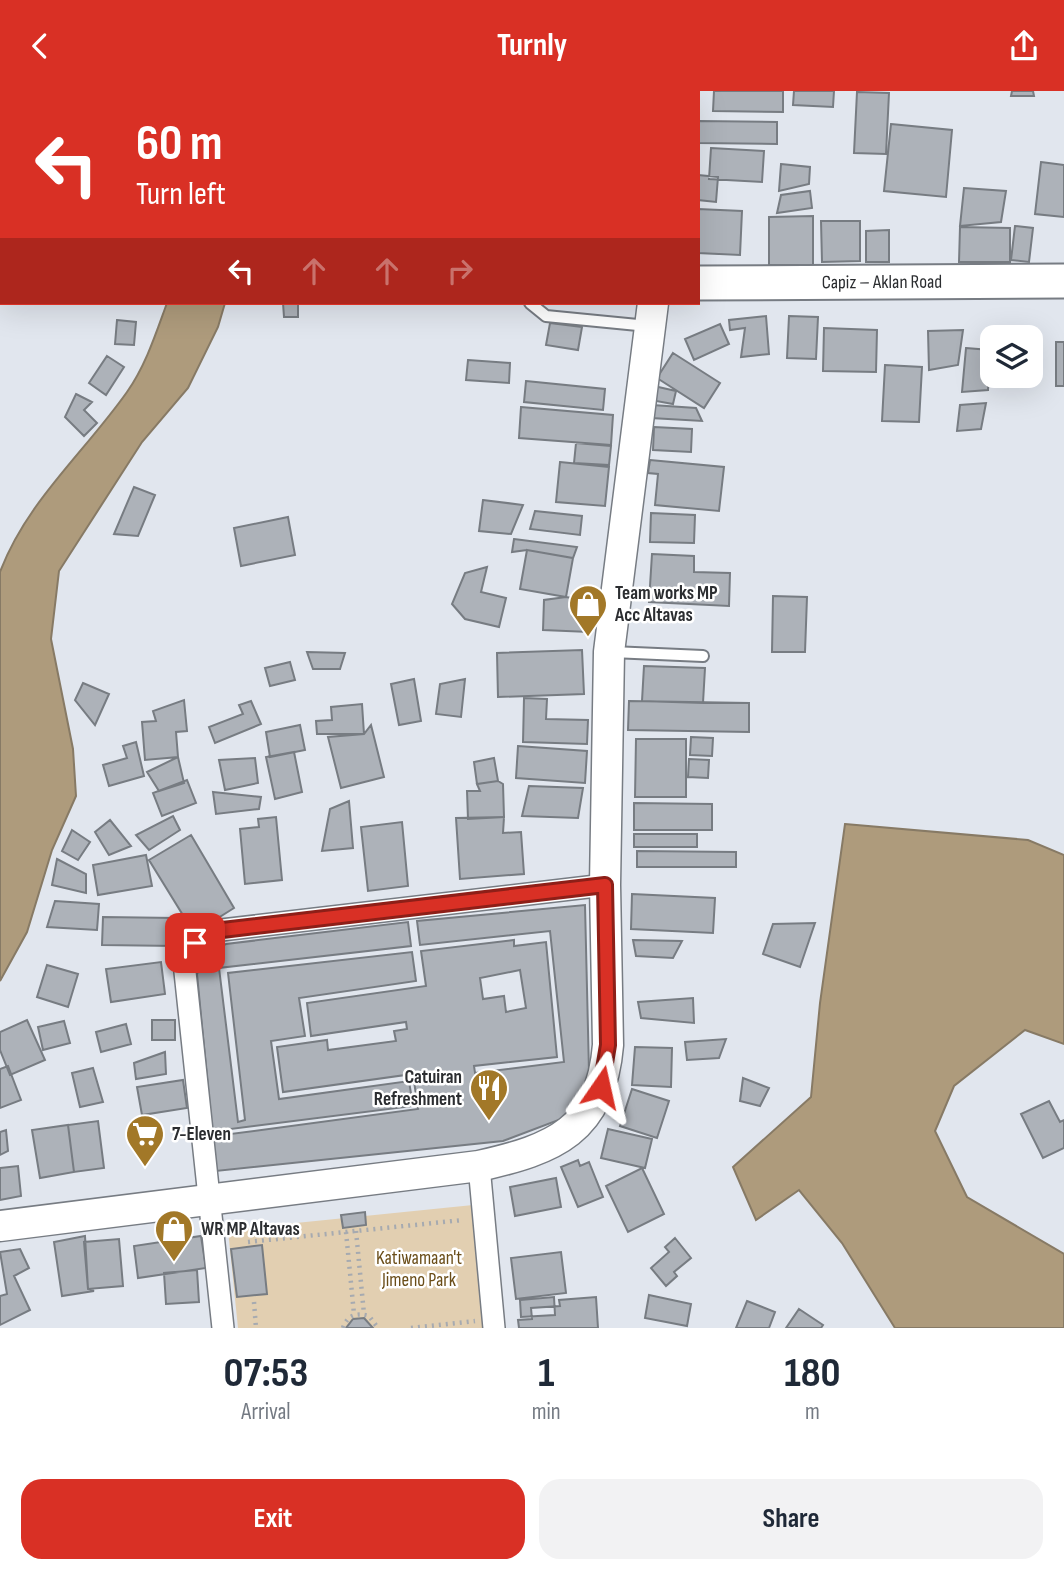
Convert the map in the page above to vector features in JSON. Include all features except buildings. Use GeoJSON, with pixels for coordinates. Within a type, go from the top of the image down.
{"type":"FeatureCollection","features":[{"type":"Feature","properties":{"kind":"main road","name":"Capiz – Aklan Road"},"geometry":{"type":"LineString","coordinates":[[700,283],[1064,281]]}},
{"type":"Feature","properties":{"kind":"main road"},"geometry":{"type":"LineString","coordinates":[[0,1226],[479,1166],[527,1155],[551,1145],[580,1121],[601,1087],[608,1045],[605,885],[609,652],[650,315]]}},
{"type":"Feature","properties":{"kind":"street"},"geometry":{"type":"LineString","coordinates":[[223,1328],[186,972],[190,950],[203,935],[214,931],[605,885]]}},
{"type":"Feature","properties":{"kind":"street"},"geometry":{"type":"LineString","coordinates":[[479,1166],[494,1324]]}},
{"type":"Feature","properties":{"kind":"lane"},"geometry":{"type":"LineString","coordinates":[[532,305],[546,316],[650,315]]}},
{"type":"Feature","properties":{"kind":"lane"},"geometry":{"type":"LineString","coordinates":[[609,652],[703,656]]}},
{"type":"Feature","properties":{"kind":"path"},"geometry":{"type":"LineString","coordinates":[[248,1242],[466,1219]]}},
{"type":"Feature","properties":{"kind":"path"},"geometry":{"type":"LineString","coordinates":[[356,1231],[364,1314]]}},
{"type":"Feature","properties":{"kind":"path"},"geometry":{"type":"LineString","coordinates":[[346,1232],[354,1314]]}},
{"type":"Feature","properties":{"kind":"path"},"geometry":{"type":"LineString","coordinates":[[254,1301],[256,1328]]}},
{"type":"Feature","properties":{"kind":"path"},"geometry":{"type":"LineString","coordinates":[[343,1328],[346,1320],[354,1314],[364,1314],[372,1319],[377,1328]]}},
{"type":"Feature","properties":{"kind":"path"},"geometry":{"type":"LineString","coordinates":[[411,1328],[494,1324]]}},
{"type":"Feature","properties":{"kind":"green space","name":"Katiwamaan't Jimeno Park"},"geometry":{"type":"Polygon","coordinates":[[[473,1205],[486,1328],[238,1328],[228,1230],[473,1205]]]}},
{"type":"Feature","properties":{"kind":"shaded area"},"geometry":{"type":"Polygon","coordinates":[[[166,305],[224,305],[218,327],[188,388],[142,442],[59,571],[51,639],[73,749],[76,796],[52,850],[27,932],[0,981],[0,572],[25,523],[57,478],[127,392],[150,349],[166,305]]]}},
{"type":"Feature","properties":{"kind":"shaded area"},"geometry":{"type":"Polygon","coordinates":[[[845,824],[1028,840],[1064,855],[1064,1044],[1025,1030],[954,1086],[935,1131],[967,1197],[1064,1254],[1064,1328],[895,1328],[842,1243],[799,1190],[756,1220],[733,1167],[811,1097],[820,1003],[845,824]]]}},
{"type":"Feature","properties":{"kind":"place","name":"Team works MP Acc Altavas"},"geometry":{"type":"Point","coordinates":[588,638]}},
{"type":"Feature","properties":{"kind":"place","name":"Catuiran Refreshment"},"geometry":{"type":"Point","coordinates":[489,1122]}},
{"type":"Feature","properties":{"kind":"place","name":"7-Eleven"},"geometry":{"type":"Point","coordinates":[145,1168]}},
{"type":"Feature","properties":{"kind":"place","name":"WR MP Altavas"},"geometry":{"type":"Point","coordinates":[174,1263]}},
{"type":"Feature","properties":{"kind":"route"},"geometry":{"type":"LineString","coordinates":[[195,943],[203,935],[214,931],[605,885],[608,1045],[601,1087]]}}]}
